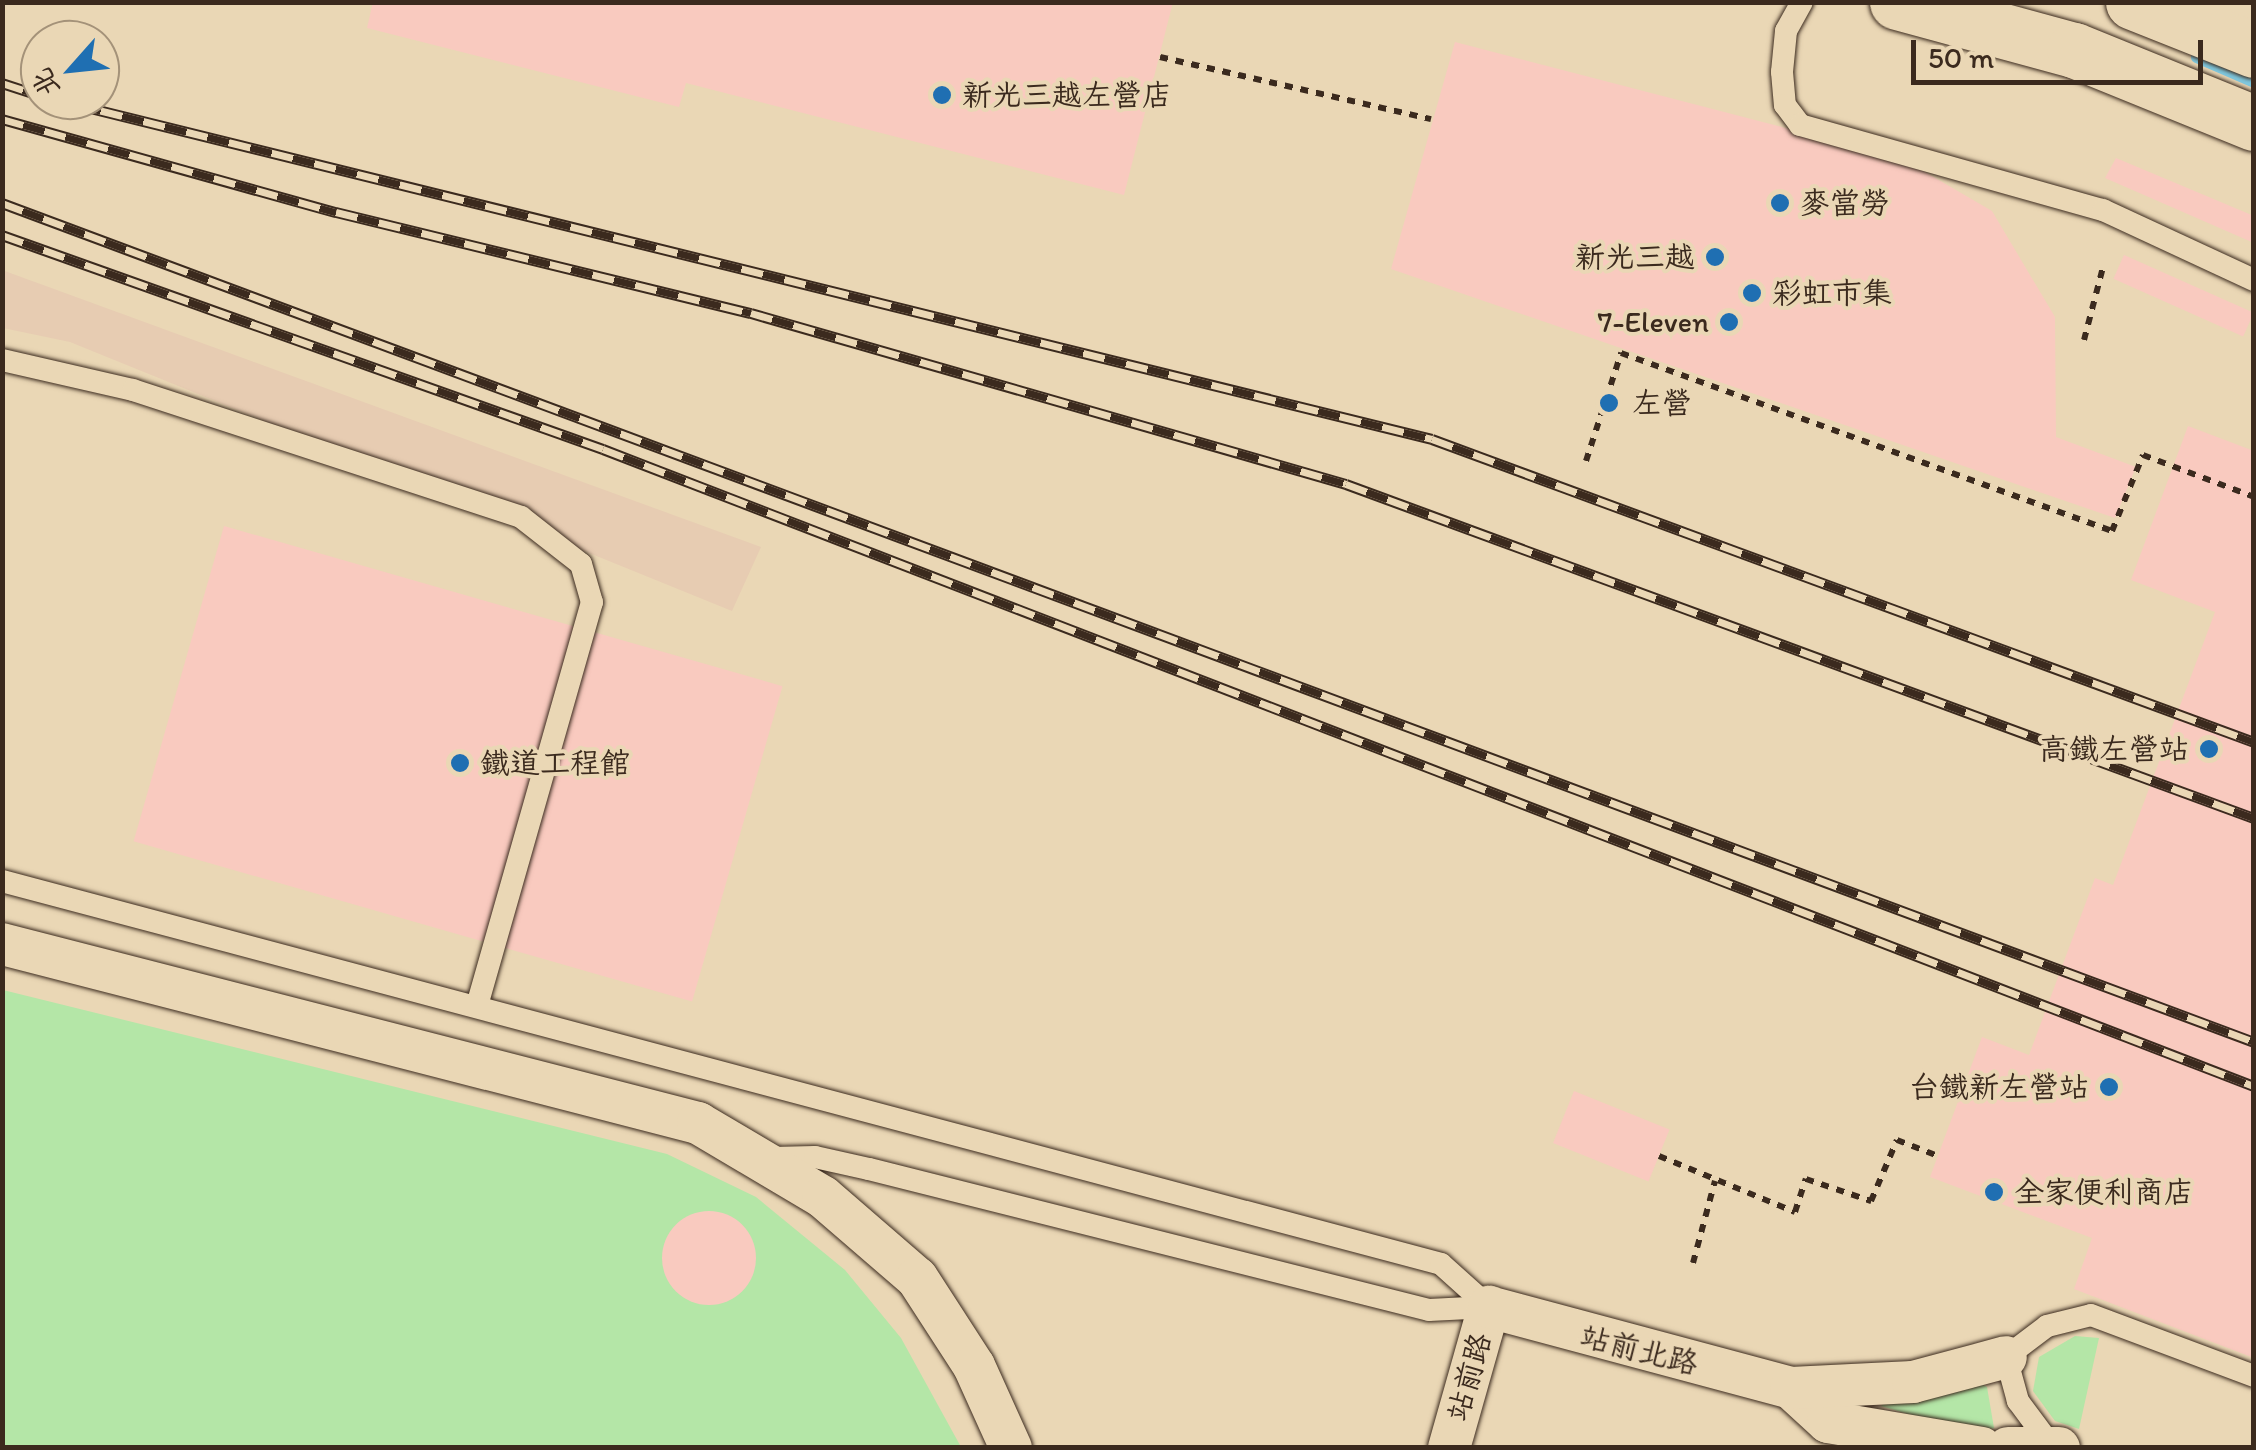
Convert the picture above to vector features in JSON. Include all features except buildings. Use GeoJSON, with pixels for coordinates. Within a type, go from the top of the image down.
{"type":"FeatureCollection","features":[{"type":"Feature","properties":{"kind":"street"},"geometry":{"type":"LineString","coordinates":[[1896,2],[2074,50],[2254,123]]}},
{"type":"Feature","properties":{"kind":"street"},"geometry":{"type":"LineString","coordinates":[[2133,2],[2254,50]]}},
{"type":"Feature","properties":{"kind":"street"},"geometry":{"type":"LineString","coordinates":[[2234,2],[2254,11]]}},
{"type":"Feature","properties":{"kind":"street"},"geometry":{"type":"LineString","coordinates":[[2,944],[698,1122],[752,1159],[823,1197],[917,1278],[974,1366],[1012,1448]]}},
{"type":"Feature","properties":{"kind":"street","name":"站前北路"},"geometry":{"type":"LineString","coordinates":[[1490,1307],[1790,1388],[1914,1382],[2006,1357]]}},
{"type":"Feature","properties":{"kind":"street","name":"站前路"},"geometry":{"type":"LineString","coordinates":[[1448,1448],[1490,1307]]}},
{"type":"Feature","properties":{"kind":"street","name":"站前北路"},"geometry":{"type":"LineString","coordinates":[[1790,1388],[1828,1422],[1982,1448]]}},
{"type":"Feature","properties":{"kind":"street"},"geometry":{"type":"LineString","coordinates":[[2008,1448],[2055,1446]]}},
{"type":"Feature","properties":{"kind":"lane"},"geometry":{"type":"LineString","coordinates":[[1802,2],[1786,31],[1782,72],[1785,105],[1800,124],[2104,210],[2254,280]]}},
{"type":"Feature","properties":{"kind":"lane"},"geometry":{"type":"LineString","coordinates":[[2,360],[133,390],[521,517],[580,564],[592,602],[478,1003]]}},
{"type":"Feature","properties":{"kind":"lane"},"geometry":{"type":"LineString","coordinates":[[2,881],[478,1003],[1442,1264],[1490,1307]]}},
{"type":"Feature","properties":{"kind":"lane"},"geometry":{"type":"LineString","coordinates":[[752,1159],[815,1158],[869,1168],[1429,1310],[1490,1307]]}},
{"type":"Feature","properties":{"kind":"lane","name":"站前北路"},"geometry":{"type":"LineString","coordinates":[[2006,1357],[2047,1326],[2091,1315],[2254,1376]]}},
{"type":"Feature","properties":{"kind":"lane"},"geometry":{"type":"LineString","coordinates":[[2006,1357],[2018,1401],[2055,1446]]}},
{"type":"Feature","properties":{"kind":"path"},"geometry":{"type":"LineString","coordinates":[[1160,57],[1431,119]]}},
{"type":"Feature","properties":{"kind":"path"},"geometry":{"type":"LineString","coordinates":[[2084,340],[2103,267]]}},
{"type":"Feature","properties":{"kind":"path"},"geometry":{"type":"LineString","coordinates":[[1586,461],[1622,354],[2112,531],[2143,455],[2254,497]]}},
{"type":"Feature","properties":{"kind":"path"},"geometry":{"type":"LineString","coordinates":[[1659,1156],[1796,1212],[1806,1179],[1871,1202],[1897,1140],[1938,1156]]}},
{"type":"Feature","properties":{"kind":"path"},"geometry":{"type":"LineString","coordinates":[[1693,1263],[1715,1181]]}},
{"type":"Feature","properties":{"kind":"shaded area"},"geometry":{"type":"Polygon","coordinates":[[[2,270],[761,547],[732,611],[70,342],[3,328],[2,270]]]}},
{"type":"Feature","properties":{"kind":"green space"},"geometry":{"type":"Polygon","coordinates":[[[3,990],[667,1154],[756,1197],[845,1270],[901,1338],[961,1447],[3,1447],[3,990]]]}},
{"type":"Feature","properties":{"kind":"green space"},"geometry":{"type":"Polygon","coordinates":[[[2075,1336],[2099,1338],[2079,1429],[2055,1421],[2033,1391],[2039,1357],[2075,1336]]]}},
{"type":"Feature","properties":{"kind":"green space"},"geometry":{"type":"Polygon","coordinates":[[[1979,1382],[1987,1387],[1994,1428],[1975,1434],[1881,1406],[1886,1400],[1979,1382]]]}},
{"type":"Feature","properties":{"kind":"waterway"},"geometry":{"type":"LineString","coordinates":[[2196,57],[2254,82]]}},
{"type":"Feature","properties":{"kind":"railway"},"geometry":{"type":"LineString","coordinates":[[2,83],[20,89]]}},
{"type":"Feature","properties":{"kind":"railway"},"geometry":{"type":"LineString","coordinates":[[120,115],[1432,439],[2254,742]]}},
{"type":"Feature","properties":{"kind":"railway"},"geometry":{"type":"LineString","coordinates":[[2,119],[336,212],[751,313],[1346,484],[2254,818]]}},
{"type":"Feature","properties":{"kind":"railway"},"geometry":{"type":"LineString","coordinates":[[2,203],[2254,1042]]}},
{"type":"Feature","properties":{"kind":"railway"},"geometry":{"type":"LineString","coordinates":[[2,235],[603,449],[2254,1086]]}},
{"type":"Feature","properties":{"kind":"place","name":"新光三越左營店"},"geometry":{"type":"Point","coordinates":[942,95]}},
{"type":"Feature","properties":{"kind":"place","name":"麥當勞"},"geometry":{"type":"Point","coordinates":[1780,203]}},
{"type":"Feature","properties":{"kind":"place","name":"新光三越"},"geometry":{"type":"Point","coordinates":[1715,257]}},
{"type":"Feature","properties":{"kind":"place","name":"彩虹市集"},"geometry":{"type":"Point","coordinates":[1752,293]}},
{"type":"Feature","properties":{"kind":"place","name":"7-Eleven"},"geometry":{"type":"Point","coordinates":[1729,322]}},
{"type":"Feature","properties":{"kind":"place","name":"左營"},"geometry":{"type":"Point","coordinates":[1609,403]}},
{"type":"Feature","properties":{"kind":"place","name":"高鐵左營站"},"geometry":{"type":"Point","coordinates":[2209,749]}},
{"type":"Feature","properties":{"kind":"place","name":"鐵道工程館"},"geometry":{"type":"Point","coordinates":[460,763]}},
{"type":"Feature","properties":{"kind":"place","name":"台鐵新左營站"},"geometry":{"type":"Point","coordinates":[2109,1087]}},
{"type":"Feature","properties":{"kind":"place","name":"全家便利商店"},"geometry":{"type":"Point","coordinates":[1994,1192]}}]}
